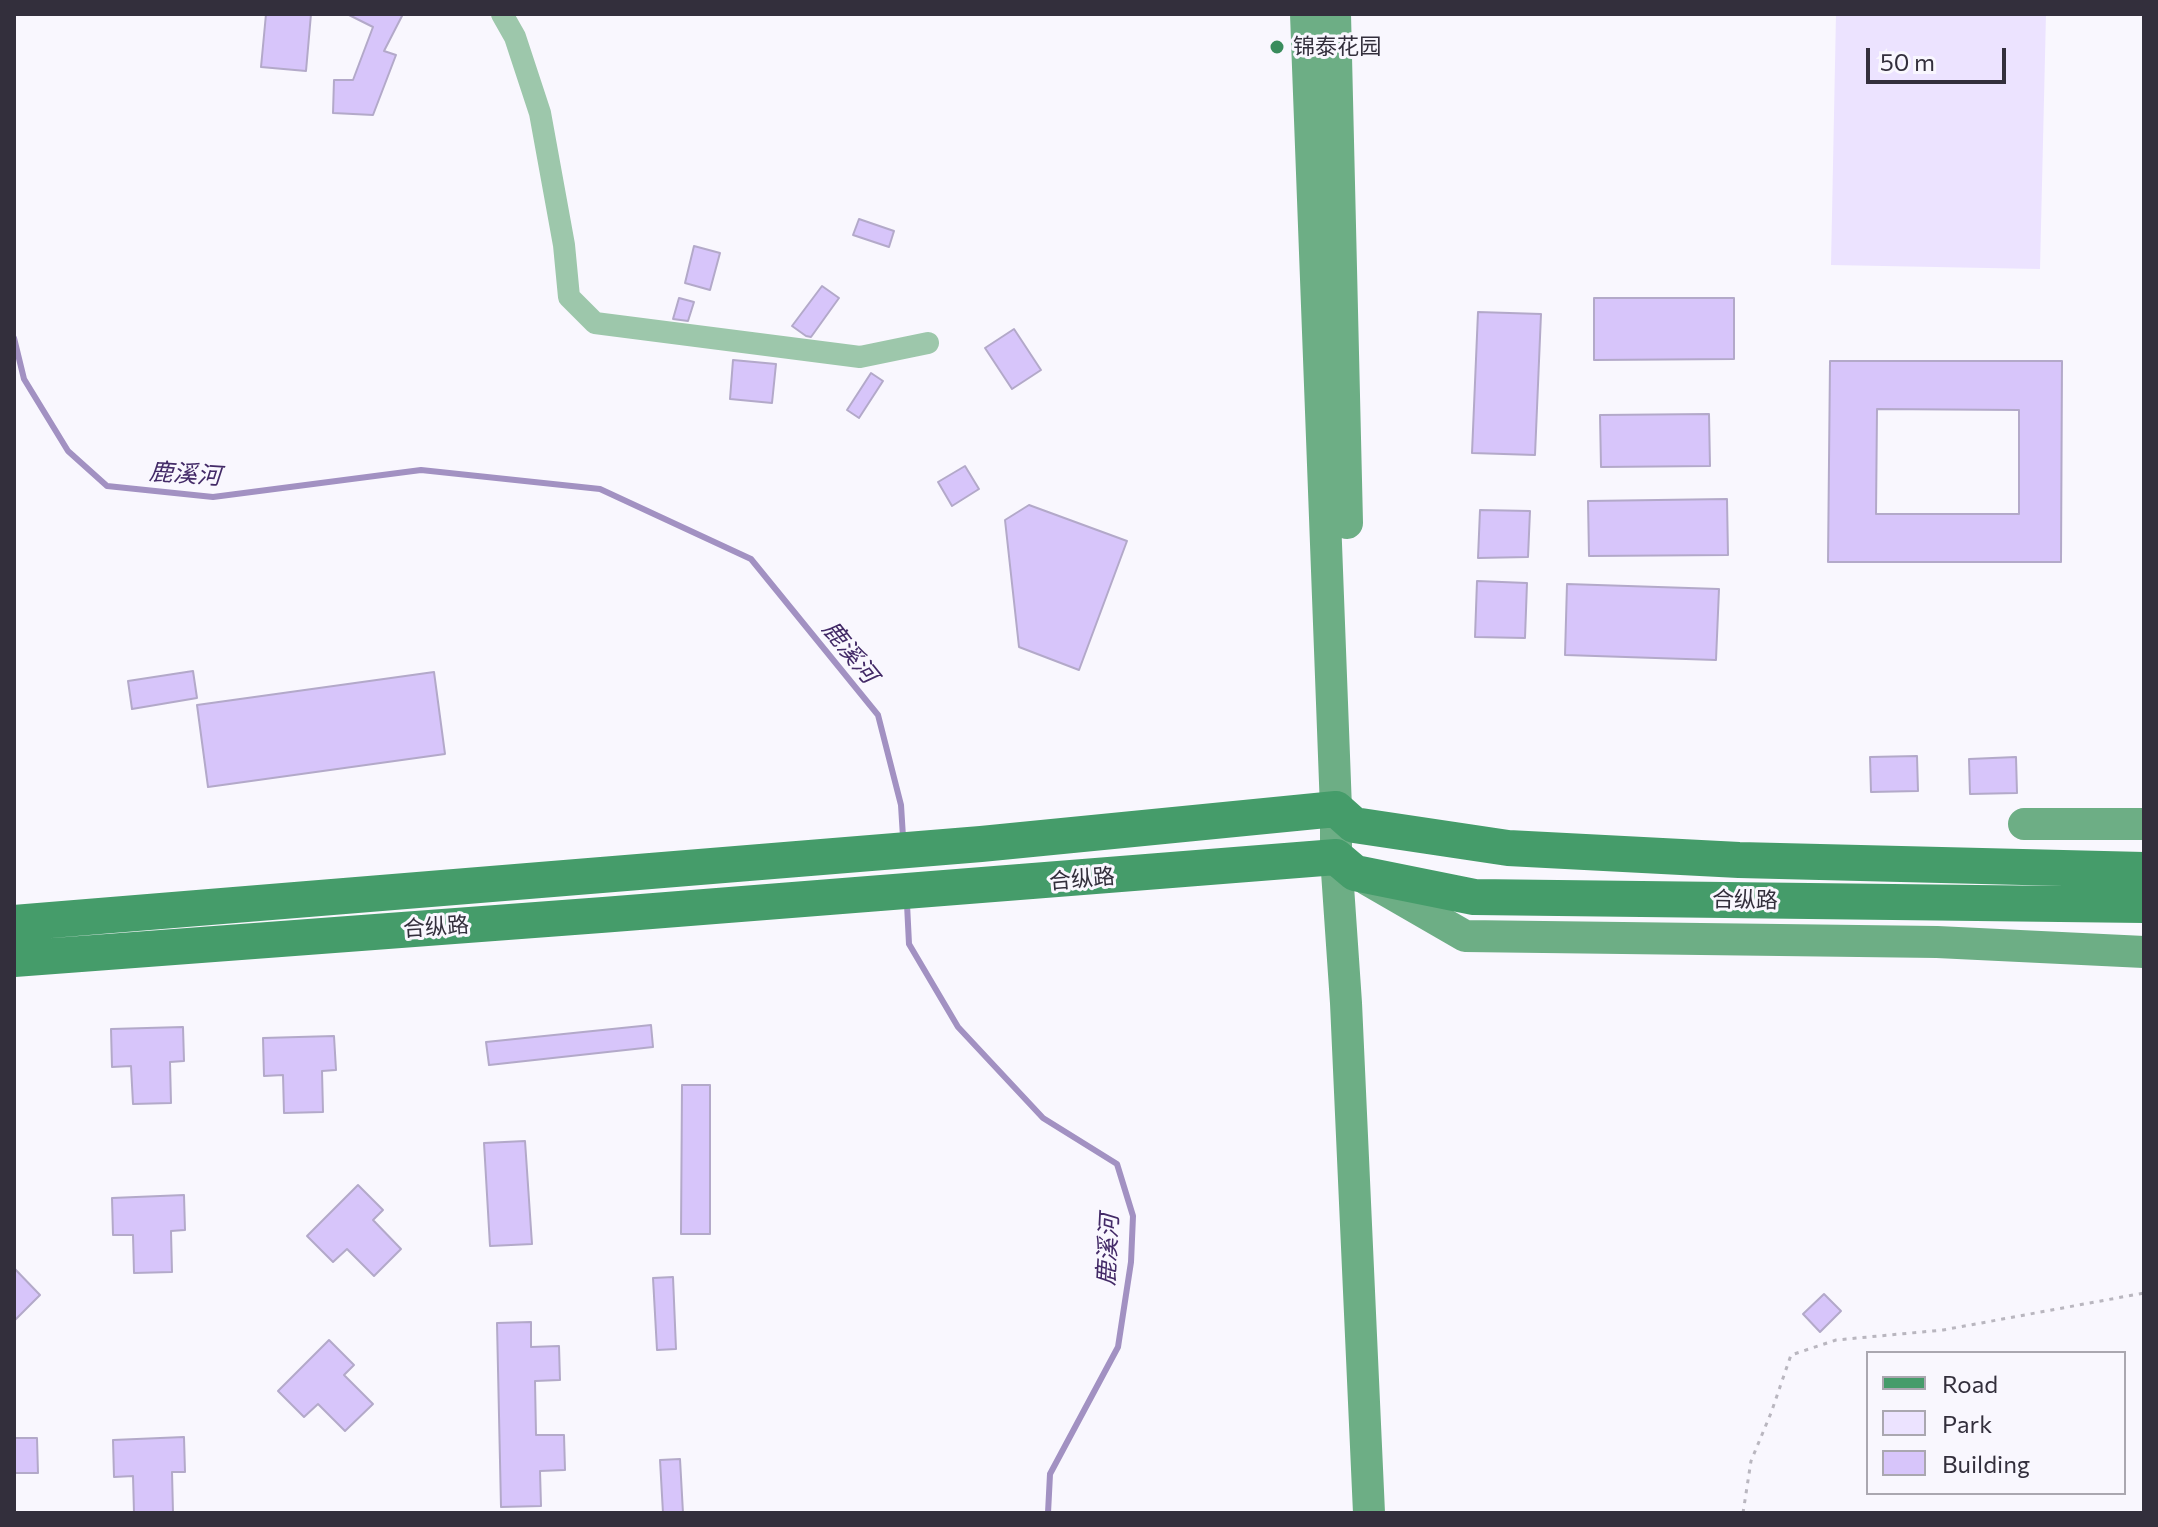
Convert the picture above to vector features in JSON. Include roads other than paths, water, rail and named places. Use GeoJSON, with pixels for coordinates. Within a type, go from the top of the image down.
{"type":"FeatureCollection","features":[{"type":"Feature","properties":{"kind":"main road","name":"合纵路"},"geometry":{"type":"LineString","coordinates":[[14,923],[1345,817],[1508,848],[1739,860],[2144,870]]}},
{"type":"Feature","properties":{"kind":"main road","name":"合纵路"},"geometry":{"type":"LineString","coordinates":[[14,959],[815,897],[1345,865],[1474,897],[2144,905]]}},
{"type":"Feature","properties":{"kind":"street"},"geometry":{"type":"LineString","coordinates":[[502,14],[515,37],[540,113],[564,245],[569,297],[595,323],[860,357],[928,343]]}},
{"type":"Feature","properties":{"kind":"street"},"geometry":{"type":"LineString","coordinates":[[1306,14],[1345,817]]}},
{"type":"Feature","properties":{"kind":"street"},"geometry":{"type":"LineString","coordinates":[[1335,14],[1346,1003],[1369,1513]]}},
{"type":"Feature","properties":{"kind":"street"},"geometry":{"type":"LineString","coordinates":[[2024,824],[2144,824]]}},
{"type":"Feature","properties":{"kind":"street"},"geometry":{"type":"LineString","coordinates":[[1345,865],[1465,936],[1937,942],[2144,952]]}},
{"type":"Feature","properties":{"kind":"street"},"geometry":{"type":"LineString","coordinates":[[1345,865],[1387,1513]]}},
{"type":"Feature","properties":{"kind":"waterway","name":"鹿溪河"},"geometry":{"type":"LineString","coordinates":[[14,338],[24,379],[68,451],[107,486],[213,497],[421,470],[600,489],[751,559],[878,715],[901,805],[903,837]]}},
{"type":"Feature","properties":{"kind":"waterway","name":"鹿溪河"},"geometry":{"type":"LineString","coordinates":[[907,904],[909,944],[958,1027],[1043,1118],[1117,1164],[1133,1216],[1131,1262],[1118,1347],[1050,1474],[1048,1513]]}},
{"type":"Feature","properties":{"kind":"place","name":"锦泰花园"},"geometry":{"type":"Point","coordinates":[1277,47]}}]}
